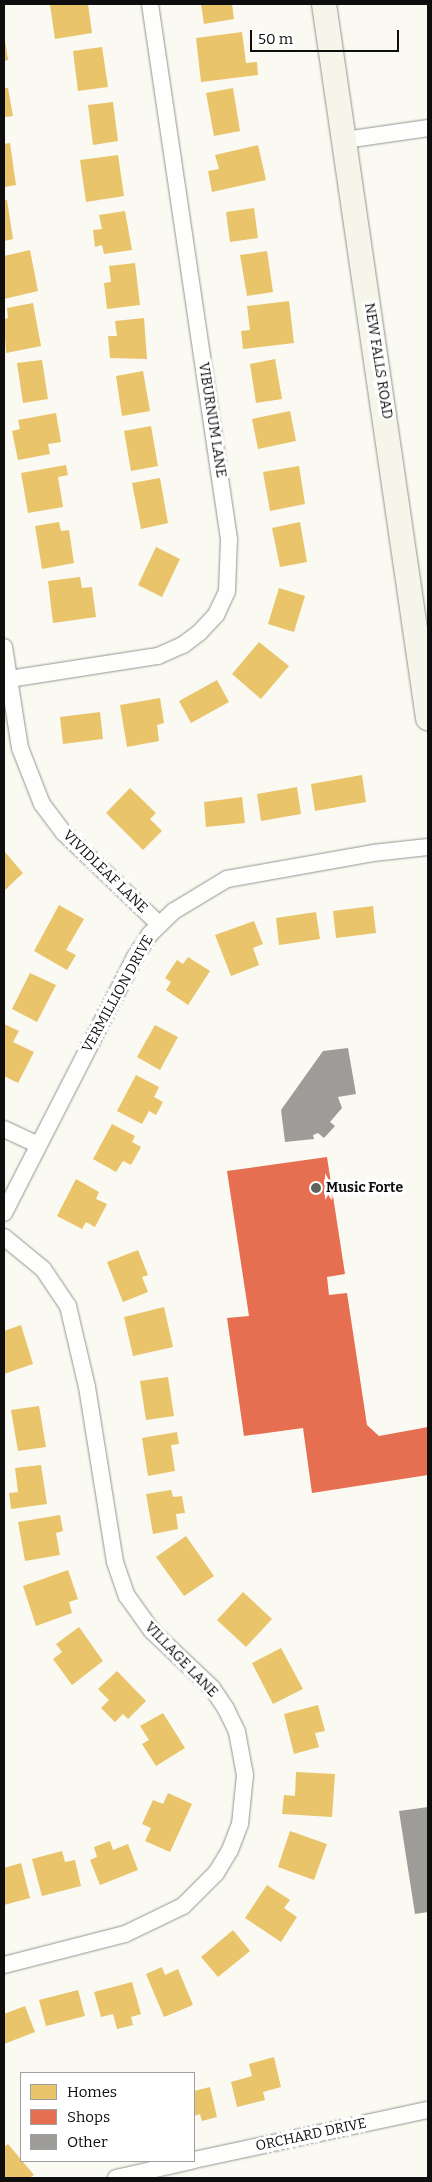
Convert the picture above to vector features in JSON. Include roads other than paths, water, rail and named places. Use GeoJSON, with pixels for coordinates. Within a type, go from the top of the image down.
{"type":"FeatureCollection","features":[{"type":"Feature","properties":{"kind":"main road","name":"NEW FALLS ROAD"},"geometry":{"type":"LineString","coordinates":[[324,4],[428,718]]}},
{"type":"Feature","properties":{"kind":"street","name":"VIBURNUM LANE"},"geometry":{"type":"LineString","coordinates":[[9,678],[158,656],[183,645],[199,633],[216,615],[227,591],[229,538],[150,4]]}},
{"type":"Feature","properties":{"kind":"street"},"geometry":{"type":"LineString","coordinates":[[345,140],[428,128]]}},
{"type":"Feature","properties":{"kind":"street","name":"VIVIDLEAF LANE"},"geometry":{"type":"LineString","coordinates":[[4,647],[20,748],[42,804],[64,833],[159,924]]}},
{"type":"Feature","properties":{"kind":"street","name":"VERMILLION DRIVE"},"geometry":{"type":"LineString","coordinates":[[4,1213],[122,981],[159,924],[203,891],[227,879],[373,853],[428,847]]}},
{"type":"Feature","properties":{"kind":"street"},"geometry":{"type":"LineString","coordinates":[[4,1129],[38,1145]]}},
{"type":"Feature","properties":{"kind":"street","name":"VILLAGE LANE"},"geometry":{"type":"LineString","coordinates":[[4,1237],[43,1269],[68,1306],[87,1387],[115,1562],[128,1596],[152,1632],[212,1688],[226,1709],[237,1732],[245,1775],[240,1824],[230,1850],[216,1873],[183,1906],[125,1934],[4,1965]]}},
{"type":"Feature","properties":{"kind":"street","name":"ORCHARD DRIVE"},"geometry":{"type":"LineString","coordinates":[[195,2159],[428,2110]]}},
{"type":"Feature","properties":{"kind":"street","name":"ORCHARD DRIVE"},"geometry":{"type":"LineString","coordinates":[[116,2178],[184,2162]]}},
{"type":"Feature","properties":{"kind":"place","name":"Music Forte"},"geometry":{"type":"Point","coordinates":[316,1188]}}]}
